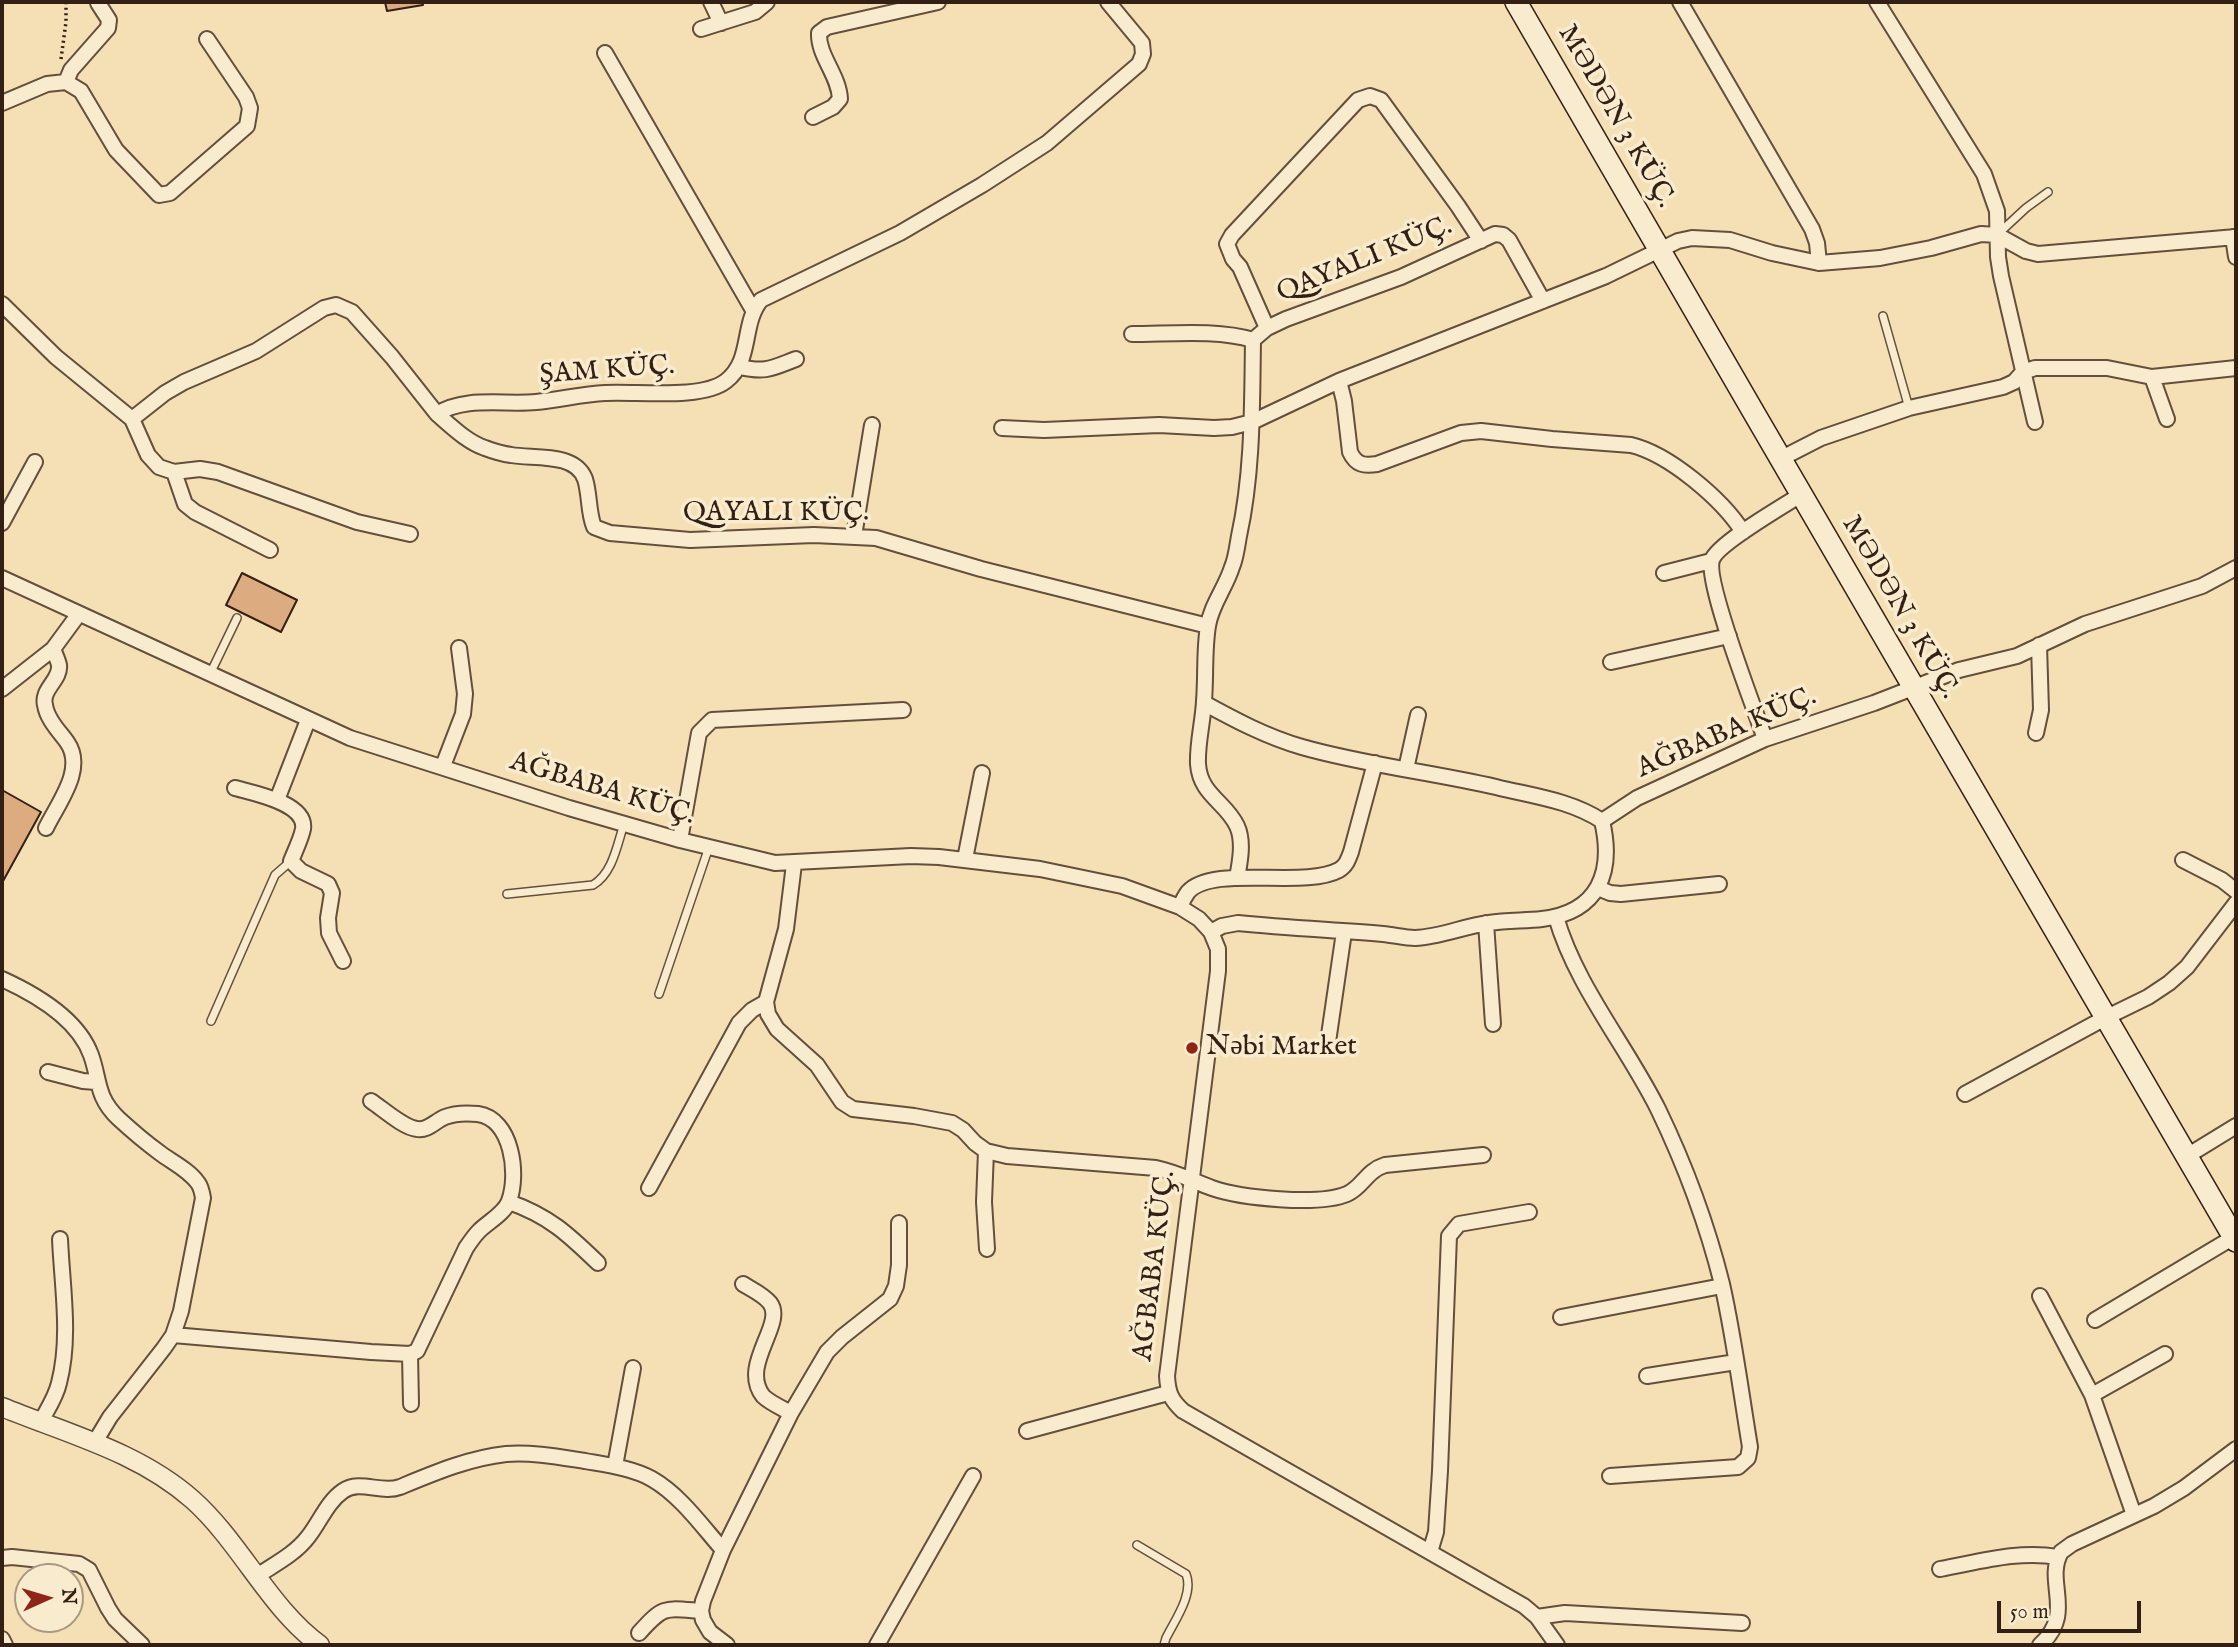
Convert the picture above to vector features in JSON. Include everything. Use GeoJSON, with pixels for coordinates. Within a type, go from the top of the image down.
{"type":"FeatureCollection","features":[{"type":"Feature","properties":{"kind":"main road","name":"MƏDƏN 3 KÜÇ."},"geometry":{"type":"LineString","coordinates":[[1516,2],[2235,1239]]}},
{"type":"Feature","properties":{"kind":"street"},"geometry":{"type":"LineString","coordinates":[[711,2],[721,23]]}},
{"type":"Feature","properties":{"kind":"street"},"geometry":{"type":"LineString","coordinates":[[701,29],[755,12],[767,2]]}},
{"type":"Feature","properties":{"kind":"street"},"geometry":{"type":"LineString","coordinates":[[813,117],[833,107],[840,99],[840,89],[819,42],[819,33],[827,27],[939,2]]}},
{"type":"Feature","properties":{"kind":"street"},"geometry":{"type":"LineString","coordinates":[[796,359],[769,370],[758,371],[740,367],[753,310],[761,300],[900,233],[982,186],[1047,143],[1139,64],[1143,54],[1142,43],[1108,2]]}},
{"type":"Feature","properties":{"kind":"street"},"geometry":{"type":"LineString","coordinates":[[1680,2],[1812,229],[1819,262]]}},
{"type":"Feature","properties":{"kind":"street"},"geometry":{"type":"LineString","coordinates":[[1877,2],[1984,174],[1994,196],[2001,276],[2035,422]]}},
{"type":"Feature","properties":{"kind":"street"},"geometry":{"type":"LineString","coordinates":[[66,82],[72,70],[108,28],[109,20],[98,3]]}},
{"type":"Feature","properties":{"kind":"street"},"geometry":{"type":"LineString","coordinates":[[2,103],[47,84],[66,82],[80,91],[116,150],[159,195],[170,192],[247,126],[250,108],[246,97],[207,39]]}},
{"type":"Feature","properties":{"kind":"street"},"geometry":{"type":"LineString","coordinates":[[605,53],[753,310]]}},
{"type":"Feature","properties":{"kind":"street"},"geometry":{"type":"LineString","coordinates":[[1267,328],[1241,267],[1233,259],[1227,244],[1232,235],[1358,100],[1370,96],[1381,100],[1481,241]]}},
{"type":"Feature","properties":{"kind":"street"},"geometry":{"type":"LineString","coordinates":[[1237,878],[1241,860],[1238,827],[1227,811],[1208,793],[1198,764],[1208,626],[1232,567],[1245,504],[1252,422],[1253,340],[1267,328],[1401,276],[1495,234],[1503,235],[1509,240],[1543,301]]}},
{"type":"Feature","properties":{"kind":"street"},"geometry":{"type":"LineString","coordinates":[[1002,428],[1056,430],[1159,425],[1214,428],[1252,422],[1339,381],[1606,276],[1678,241],[1710,238],[1730,240],[1772,253],[1819,262],[1880,258],[1981,234],[1997,235],[2026,251],[2038,254],[2234,237],[2236,257]]}},
{"type":"Feature","properties":{"kind":"street"},"geometry":{"type":"LineString","coordinates":[[2,304],[56,358],[132,419],[148,455],[159,467],[174,472],[200,469],[218,472],[357,522],[410,534]]}},
{"type":"Feature","properties":{"kind":"street"},"geometry":{"type":"LineString","coordinates":[[132,419],[184,382],[256,351],[324,308],[336,305],[352,312],[437,414],[456,431],[483,448],[510,455],[559,460],[573,465],[585,478],[590,518],[594,527],[610,533],[690,540],[854,536],[876,538],[981,569],[1208,626]]}},
{"type":"Feature","properties":{"kind":"street"},"geometry":{"type":"LineString","coordinates":[[1132,334],[1220,335],[1253,340]]}},
{"type":"Feature","properties":{"kind":"street","name":"ŞAM KÜÇ."},"geometry":{"type":"LineString","coordinates":[[437,414],[449,406],[469,404],[537,402],[603,393],[676,393],[706,390],[725,382],[740,367]]}},
{"type":"Feature","properties":{"kind":"street"},"geometry":{"type":"LineString","coordinates":[[1782,458],[1821,439],[1909,408],[2003,387],[2014,382],[2023,372],[2035,368],[2107,368],[2152,377],[2236,368]]}},
{"type":"Feature","properties":{"kind":"street"},"geometry":{"type":"LineString","coordinates":[[2152,377],[2167,419]]}},
{"type":"Feature","properties":{"kind":"street"},"geometry":{"type":"LineString","coordinates":[[1339,381],[1350,452],[1354,460],[1364,466],[1377,464],[1461,433],[1481,431],[1630,445],[1642,448],[1675,466],[1723,505],[1743,532]]}},
{"type":"Feature","properties":{"kind":"street"},"geometry":{"type":"LineString","coordinates":[[854,536],[872,425]]}},
{"type":"Feature","properties":{"kind":"street"},"geometry":{"type":"LineString","coordinates":[[2,523],[35,462]]}},
{"type":"Feature","properties":{"kind":"street"},"geometry":{"type":"LineString","coordinates":[[174,472],[185,504],[194,512],[270,550]]}},
{"type":"Feature","properties":{"kind":"street"},"geometry":{"type":"LineString","coordinates":[[1765,739],[1729,636],[1712,576],[1711,561],[1716,552],[1743,532],[1802,494]]}},
{"type":"Feature","properties":{"kind":"street"},"geometry":{"type":"LineString","coordinates":[[1664,573],[1711,561]]}},
{"type":"Feature","properties":{"kind":"street","name":"AĞBABA KÜÇ."},"geometry":{"type":"LineString","coordinates":[[1602,821],[1637,798],[1765,739],[1913,689],[1959,670],[2017,656],[2085,624],[2202,586],[2236,568]]}},
{"type":"Feature","properties":{"kind":"street","name":"AĞBABA KÜÇ."},"geometry":{"type":"LineString","coordinates":[[2,578],[350,738],[680,840],[775,863],[911,856],[965,859],[1122,886],[1180,907],[1199,919],[1211,932],[1218,949],[1218,971],[1167,1376],[1168,1393],[1183,1411],[1524,1606],[1537,1617],[1557,1645]]}},
{"type":"Feature","properties":{"kind":"street"},"geometry":{"type":"LineString","coordinates":[[2,689],[53,649],[78,615]]}},
{"type":"Feature","properties":{"kind":"street"},"geometry":{"type":"LineString","coordinates":[[1611,662],[1729,636]]}},
{"type":"Feature","properties":{"kind":"street"},"geometry":{"type":"LineString","coordinates":[[2036,733],[2041,710],[2039,645]]}},
{"type":"Feature","properties":{"kind":"street"},"geometry":{"type":"LineString","coordinates":[[443,766],[463,714],[465,694],[459,648]]}},
{"type":"Feature","properties":{"kind":"street"},"geometry":{"type":"LineString","coordinates":[[46,828],[74,771],[75,759],[72,749],[48,715],[44,702],[46,692],[58,675],[59,665],[53,649]]}},
{"type":"Feature","properties":{"kind":"street"},"geometry":{"type":"LineString","coordinates":[[1204,703],[1236,721],[1301,747],[1568,804],[1585,810],[1602,821],[1607,844],[1607,866],[1598,888],[1587,900],[1556,916],[1486,923],[1439,935],[1413,938],[1238,923],[1222,926],[1211,932]]}},
{"type":"Feature","properties":{"kind":"street"},"geometry":{"type":"LineString","coordinates":[[680,840],[699,733],[712,720],[904,710]]}},
{"type":"Feature","properties":{"kind":"street"},"geometry":{"type":"LineString","coordinates":[[1406,769],[1418,715]]}},
{"type":"Feature","properties":{"kind":"street"},"geometry":{"type":"LineString","coordinates":[[276,800],[308,720]]}},
{"type":"Feature","properties":{"kind":"street"},"geometry":{"type":"LineString","coordinates":[[1180,907],[1188,892],[1203,883],[1237,878],[1318,876],[1338,870],[1346,864],[1375,763]]}},
{"type":"Feature","properties":{"kind":"street"},"geometry":{"type":"LineString","coordinates":[[965,859],[982,773]]}},
{"type":"Feature","properties":{"kind":"street"},"geometry":{"type":"LineString","coordinates":[[235,788],[276,800],[298,813],[303,828],[291,861],[300,871],[328,884],[332,893],[328,918],[329,933],[343,961]]}},
{"type":"Feature","properties":{"kind":"street"},"geometry":{"type":"LineString","coordinates":[[2183,860],[2222,880],[2236,891]]}},
{"type":"Feature","properties":{"kind":"street"},"geometry":{"type":"LineString","coordinates":[[793,864],[786,929],[766,1002],[768,1014],[777,1029],[817,1065],[842,1102],[853,1109],[952,1123],[986,1151],[1007,1156],[1156,1168],[1239,1196],[1333,1198],[1350,1193],[1374,1168],[1483,1155]]}},
{"type":"Feature","properties":{"kind":"street"},"geometry":{"type":"LineString","coordinates":[[1598,888],[1621,894],[1719,884]]}},
{"type":"Feature","properties":{"kind":"street"},"geometry":{"type":"LineString","coordinates":[[1965,1094],[2148,997],[2188,967],[2236,903]]}},
{"type":"Feature","properties":{"kind":"street"},"geometry":{"type":"LineString","coordinates":[[1556,916],[1561,935],[1580,973],[1658,1109],[1694,1194],[1722,1286],[1750,1447],[1748,1458],[1738,1467],[1610,1476]]}},
{"type":"Feature","properties":{"kind":"street"},"geometry":{"type":"LineString","coordinates":[[1486,923],[1493,1024]]}},
{"type":"Feature","properties":{"kind":"street"},"geometry":{"type":"LineString","coordinates":[[1328,1042],[1345,932]]}},
{"type":"Feature","properties":{"kind":"street"},"geometry":{"type":"LineString","coordinates":[[2,979],[56,1012],[75,1029],[91,1056],[96,1082],[106,1104],[156,1150],[192,1176],[200,1186],[203,1198],[181,1311],[173,1335],[110,1417],[95,1442]]}},
{"type":"Feature","properties":{"kind":"street"},"geometry":{"type":"LineString","coordinates":[[649,1188],[738,1023],[766,1002]]}},
{"type":"Feature","properties":{"kind":"street"},"geometry":{"type":"LineString","coordinates":[[48,1072],[96,1082]]}},
{"type":"Feature","properties":{"kind":"street"},"geometry":{"type":"LineString","coordinates":[[173,1335],[410,1354],[417,1351],[466,1248],[476,1234],[509,1202],[513,1182],[511,1157],[507,1139],[493,1120],[481,1114],[447,1116],[421,1130],[411,1128],[371,1101]]}},
{"type":"Feature","properties":{"kind":"street"},"geometry":{"type":"LineString","coordinates":[[2187,1156],[2236,1126]]}},
{"type":"Feature","properties":{"kind":"street"},"geometry":{"type":"LineString","coordinates":[[986,1151],[984,1202],[987,1249]]}},
{"type":"Feature","properties":{"kind":"street"},"geometry":{"type":"LineString","coordinates":[[509,1202],[564,1229],[598,1263]]}},
{"type":"Feature","properties":{"kind":"street"},"geometry":{"type":"LineString","coordinates":[[1430,1552],[1436,1532],[1439,1484],[1449,1236],[1459,1224],[1529,1212]]}},
{"type":"Feature","properties":{"kind":"street"},"geometry":{"type":"LineString","coordinates":[[727,1645],[710,1632],[701,1611],[723,1550],[791,1413],[827,1352],[842,1336],[890,1300],[896,1286],[899,1265],[899,1223]]}},
{"type":"Feature","properties":{"kind":"street"},"geometry":{"type":"LineString","coordinates":[[40,1423],[59,1384],[65,1348],[60,1239]]}},
{"type":"Feature","properties":{"kind":"street"},"geometry":{"type":"LineString","coordinates":[[2095,1320],[2235,1239]]}},
{"type":"Feature","properties":{"kind":"street"},"geometry":{"type":"LineString","coordinates":[[743,1284],[768,1301],[773,1309],[772,1321],[754,1374],[757,1386],[765,1398],[791,1413]]}},
{"type":"Feature","properties":{"kind":"street"},"geometry":{"type":"LineString","coordinates":[[1561,1317],[1722,1286]]}},
{"type":"Feature","properties":{"kind":"street"},"geometry":{"type":"LineString","coordinates":[[2040,1296],[2092,1395],[2134,1515]]}},
{"type":"Feature","properties":{"kind":"street"},"geometry":{"type":"LineString","coordinates":[[410,1354],[411,1404]]}},
{"type":"Feature","properties":{"kind":"street"},"geometry":{"type":"LineString","coordinates":[[2092,1395],[2165,1354]]}},
{"type":"Feature","properties":{"kind":"street"},"geometry":{"type":"LineString","coordinates":[[1647,1376],[1736,1362]]}},
{"type":"Feature","properties":{"kind":"street"},"geometry":{"type":"LineString","coordinates":[[615,1466],[633,1368]]}},
{"type":"Feature","properties":{"kind":"street"},"geometry":{"type":"LineString","coordinates":[[1027,1431],[1168,1393]]}},
{"type":"Feature","properties":{"kind":"street"},"geometry":{"type":"LineString","coordinates":[[2,1407],[95,1442],[155,1471],[194,1501],[315,1644]]}},
{"type":"Feature","properties":{"kind":"street"},"geometry":{"type":"LineString","coordinates":[[2040,1645],[2054,1627],[2058,1613],[2056,1568],[2061,1552],[2184,1488],[2236,1449]]}},
{"type":"Feature","properties":{"kind":"street"},"geometry":{"type":"LineString","coordinates":[[257,1576],[292,1553],[308,1538],[326,1510],[341,1492],[351,1486],[389,1490],[475,1459],[506,1454],[550,1456],[615,1466],[650,1478],[681,1503],[723,1550]]}},
{"type":"Feature","properties":{"kind":"street"},"geometry":{"type":"LineString","coordinates":[[877,1645],[973,1476]]}},
{"type":"Feature","properties":{"kind":"street"},"geometry":{"type":"LineString","coordinates":[[1940,1569],[2018,1555],[2058,1557]]}},
{"type":"Feature","properties":{"kind":"street"},"geometry":{"type":"LineString","coordinates":[[2,1558],[79,1564],[89,1570],[115,1619],[142,1645]]}},
{"type":"Feature","properties":{"kind":"street"},"geometry":{"type":"LineString","coordinates":[[639,1633],[657,1612],[669,1609],[701,1611]]}},
{"type":"Feature","properties":{"kind":"street"},"geometry":{"type":"LineString","coordinates":[[1537,1617],[1565,1613],[1742,1623]]}},
{"type":"Feature","properties":{"kind":"street"},"geometry":{"type":"LineString","coordinates":[[2,1639],[5,1645]]}},
{"type":"Feature","properties":{"kind":"lane"},"geometry":{"type":"LineString","coordinates":[[1997,235],[2048,192]]}},
{"type":"Feature","properties":{"kind":"lane"},"geometry":{"type":"LineString","coordinates":[[1883,316],[1909,408]]}},
{"type":"Feature","properties":{"kind":"lane"},"geometry":{"type":"LineString","coordinates":[[209,675],[236,618]]}},
{"type":"Feature","properties":{"kind":"lane"},"geometry":{"type":"LineString","coordinates":[[507,894],[593,885],[607,872],[624,824]]}},
{"type":"Feature","properties":{"kind":"lane"},"geometry":{"type":"LineString","coordinates":[[659,994],[709,847]]}},
{"type":"Feature","properties":{"kind":"lane"},"geometry":{"type":"LineString","coordinates":[[211,1021],[275,875],[291,861]]}},
{"type":"Feature","properties":{"kind":"lane"},"geometry":{"type":"LineString","coordinates":[[1137,1545],[1186,1574],[1189,1581],[1189,1590],[1164,1645]]}},
{"type":"Feature","properties":{"kind":"path"},"geometry":{"type":"LineString","coordinates":[[66,2],[66,22],[60,51],[61,69],[66,82]]}},
{"type":"Feature","properties":{"kind":"building"},"geometry":{"type":"Polygon","coordinates":[[[385,2],[422,2],[423,5],[387,11],[385,2]]]}},
{"type":"Feature","properties":{"kind":"building"},"geometry":{"type":"Polygon","coordinates":[[[242,573],[297,600],[281,632],[226,605],[242,573]]]}},
{"type":"Feature","properties":{"kind":"building"},"geometry":{"type":"Polygon","coordinates":[[[2,790],[41,812],[2,883],[2,790]]]}},
{"type":"Feature","properties":{"kind":"place","name":"Nəbi Market"},"geometry":{"type":"Point","coordinates":[1192,1048]}}]}
